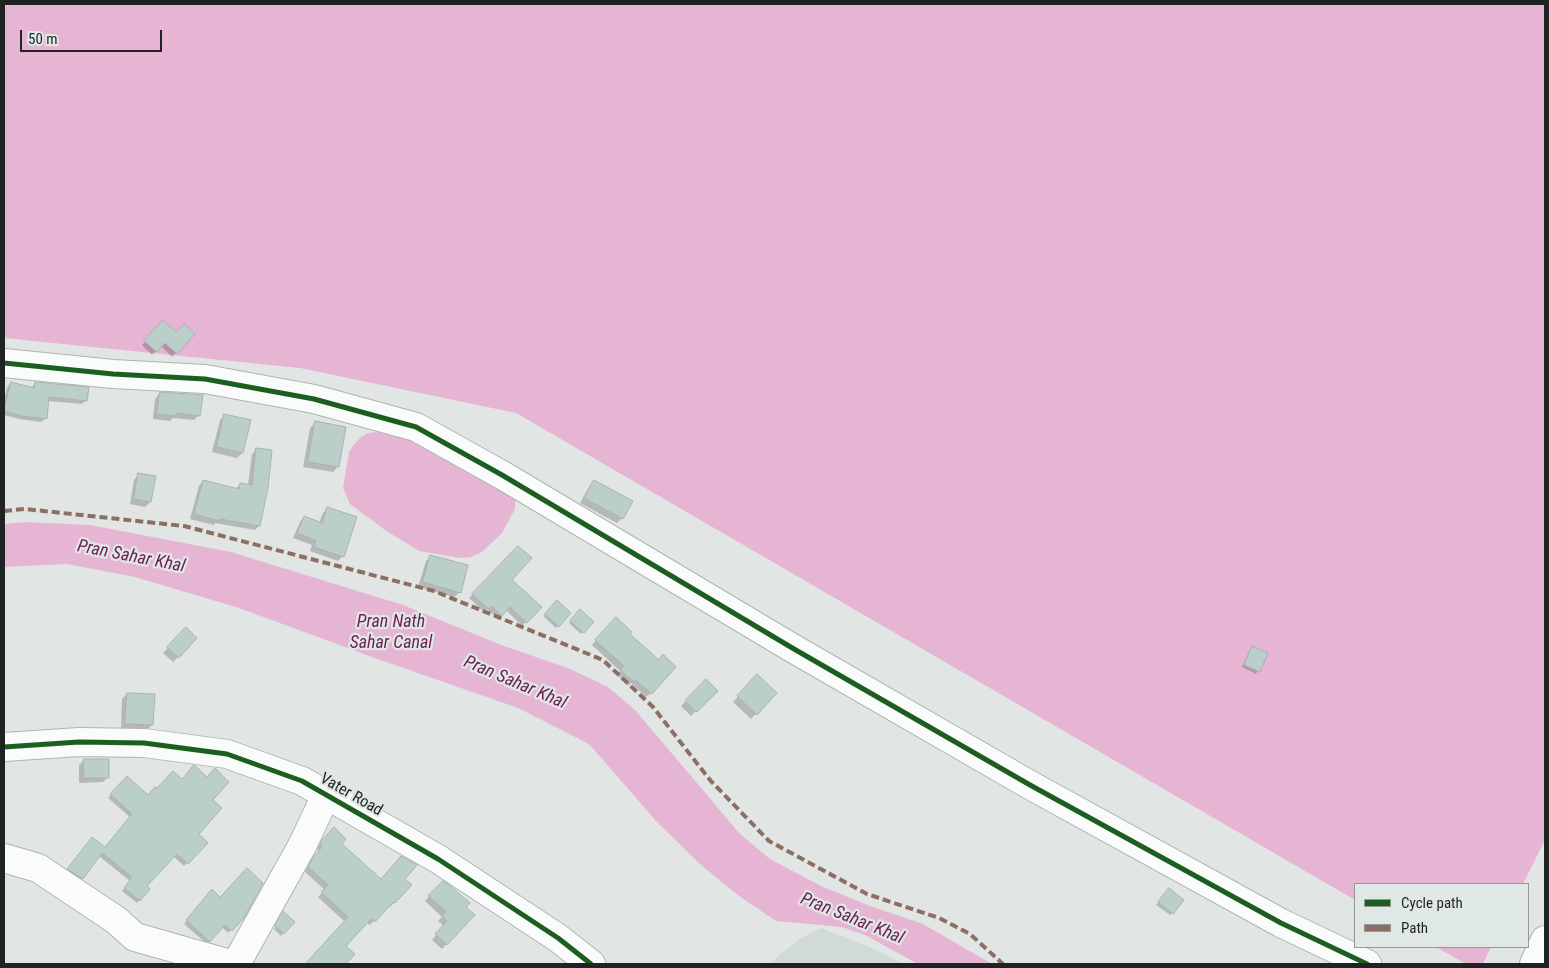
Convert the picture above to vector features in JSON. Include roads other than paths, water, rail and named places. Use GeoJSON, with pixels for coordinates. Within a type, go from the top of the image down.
{"type":"FeatureCollection","features":[{"type":"Feature","properties":{"kind":"street"},"geometry":{"type":"LineString","coordinates":[[4,363],[113,374],[206,379],[314,400],[416,427],[502,475],[785,644],[1030,786],[1281,923],[1367,964]]}},
{"type":"Feature","properties":{"kind":"street","name":"Vater Road"},"geometry":{"type":"LineString","coordinates":[[4,747],[79,742],[144,743],[227,754],[302,781],[438,859],[558,938],[591,964]]}},
{"type":"Feature","properties":{"kind":"street"},"geometry":{"type":"LineString","coordinates":[[236,964],[303,844],[326,795]]}},
{"type":"Feature","properties":{"kind":"street"},"geometry":{"type":"LineString","coordinates":[[4,858],[38,868],[116,920],[135,937],[230,964]]}},
{"type":"Feature","properties":{"kind":"street"},"geometry":{"type":"LineString","coordinates":[[1534,964],[1545,940]]}},
{"type":"Feature","properties":{"kind":"water"},"geometry":{"type":"Polygon","coordinates":[[[4,4],[1545,4],[1545,840],[1524,883],[1354,883],[1354,899],[516,413],[300,368],[4,338],[4,4]]]}},
{"type":"Feature","properties":{"kind":"water"},"geometry":{"type":"Polygon","coordinates":[[[378,432],[409,440],[481,475],[505,489],[515,500],[515,509],[502,533],[482,552],[471,557],[461,558],[419,551],[385,530],[350,504],[343,488],[349,452],[360,438],[368,433],[378,432]]]}},
{"type":"Feature","properties":{"kind":"water","name":"Pran Nath Sahar Canal"},"geometry":{"type":"Polygon","coordinates":[[[25,522],[90,525],[231,552],[403,605],[504,646],[568,668],[608,687],[635,710],[740,834],[770,859],[821,886],[873,907],[923,924],[992,964],[918,964],[865,935],[842,927],[776,921],[739,896],[701,865],[656,821],[589,744],[518,708],[239,608],[135,577],[67,564],[4,567],[4,524],[25,522]]]}},
{"type":"Feature","properties":{"kind":"water"},"geometry":{"type":"Polygon","coordinates":[[[1438,948],[1491,948],[1483,964],[1466,964],[1438,948]]]}},
{"type":"Feature","properties":{"kind":"water label","name":"Pran Sahar Khal"},"geometry":{"type":"Point","coordinates":[131,557]}},
{"type":"Feature","properties":{"kind":"water label","name":"Pran Sahar Khal"},"geometry":{"type":"Point","coordinates":[515,683]}},
{"type":"Feature","properties":{"kind":"water label","name":"Pran Sahar Khal"},"geometry":{"type":"Point","coordinates":[852,919]}}]}
